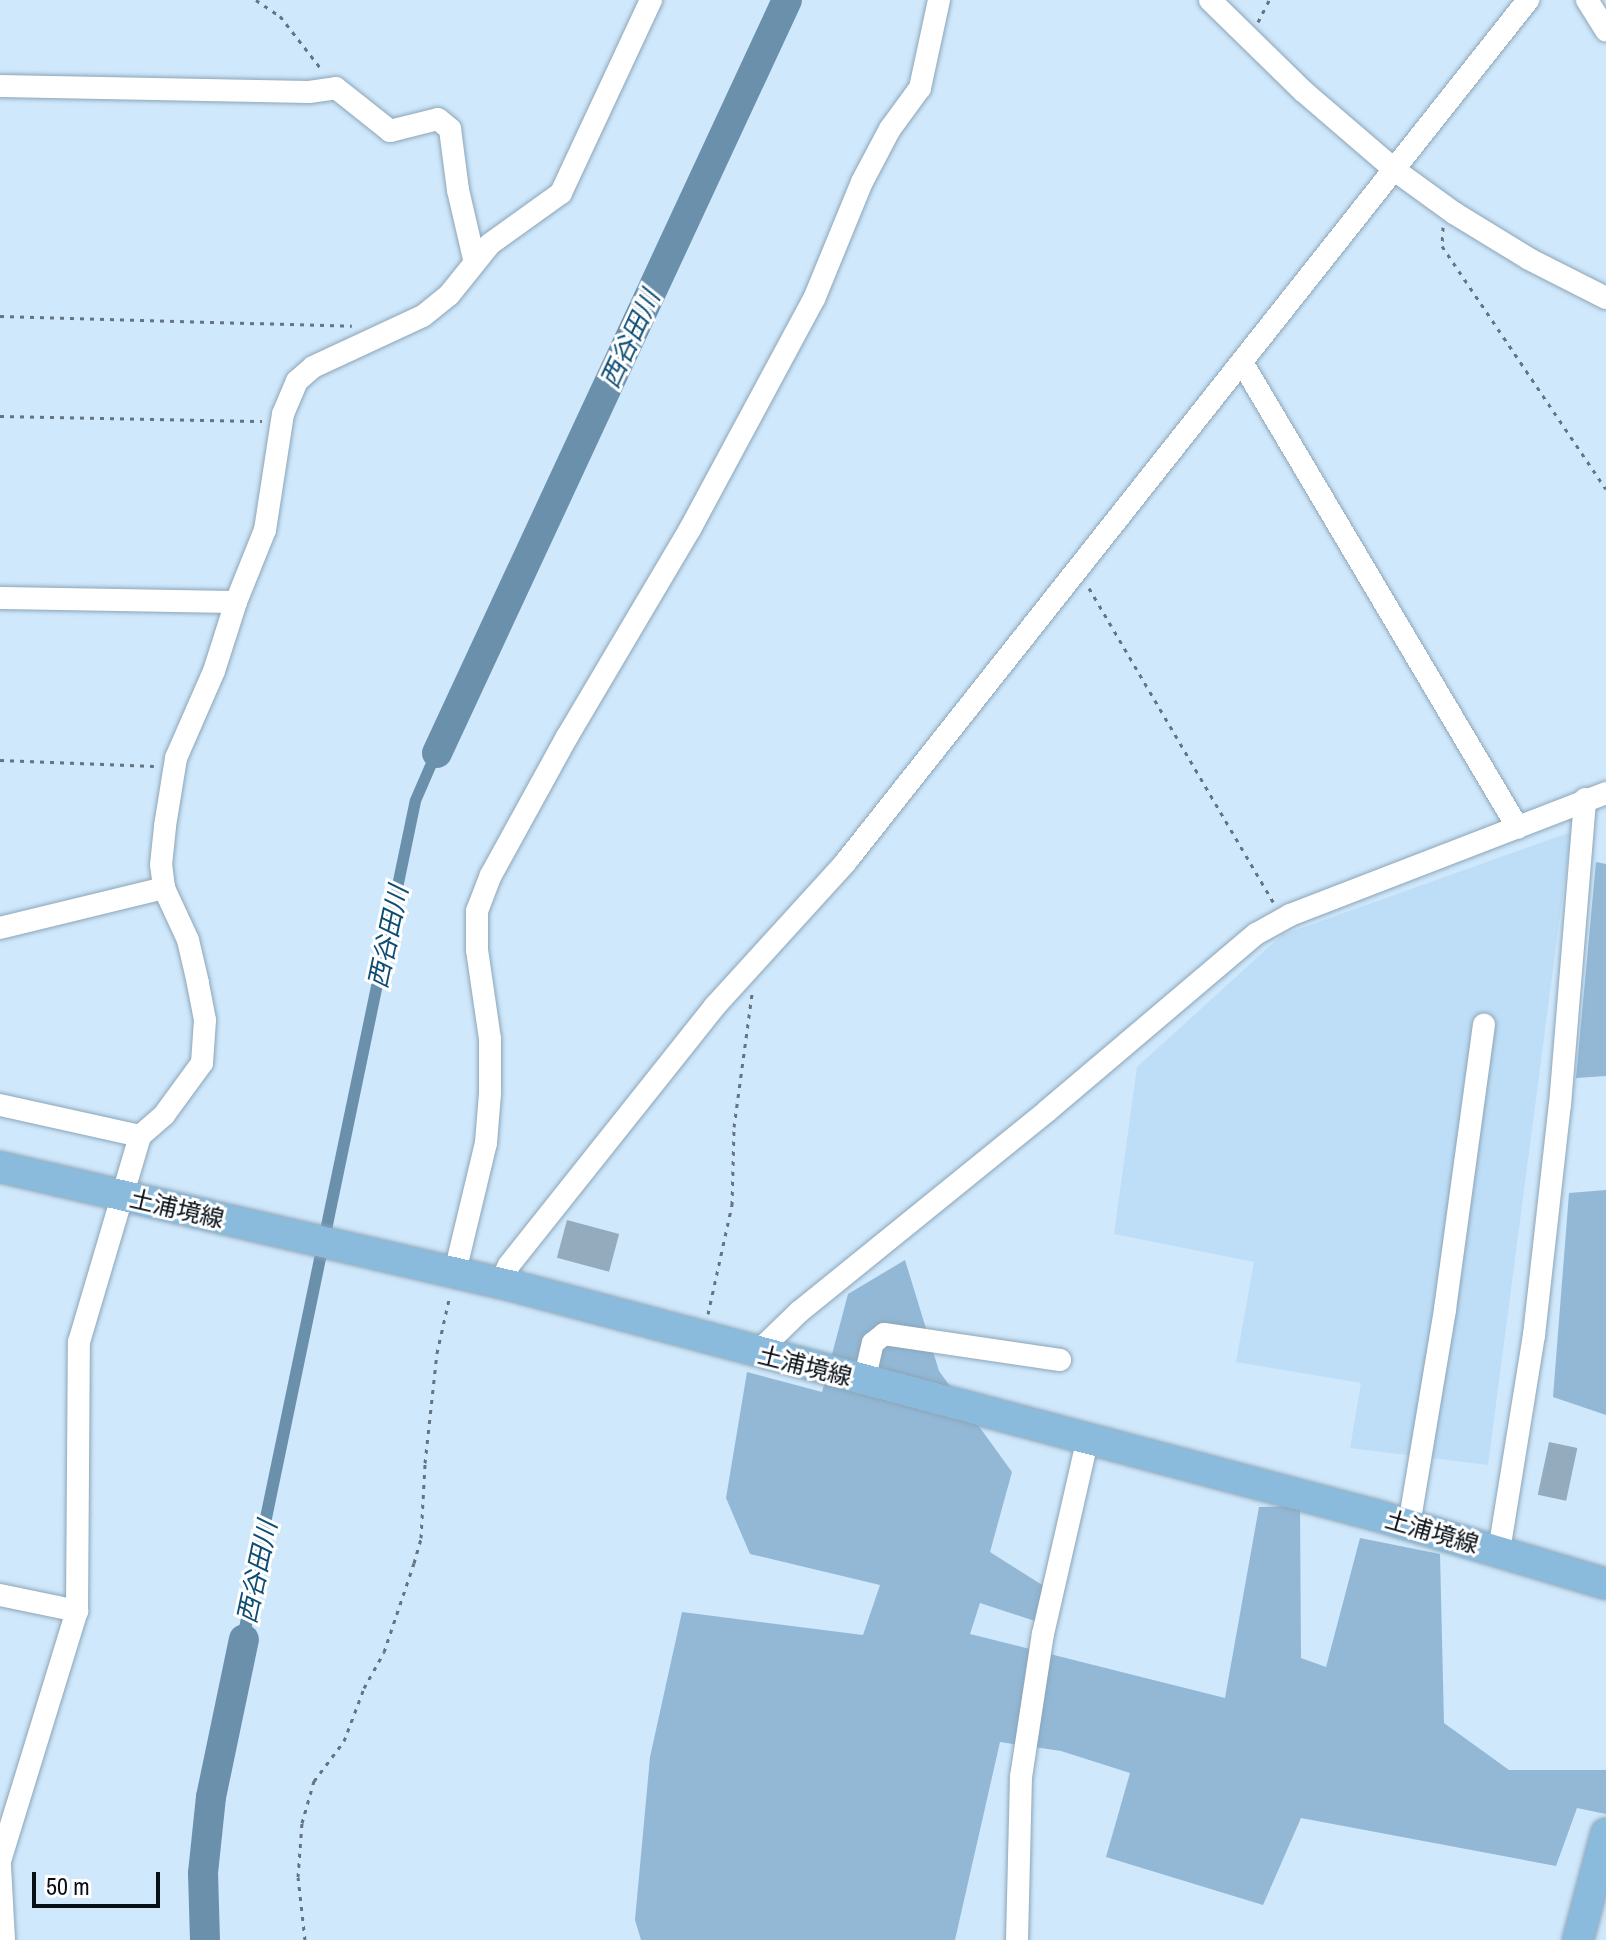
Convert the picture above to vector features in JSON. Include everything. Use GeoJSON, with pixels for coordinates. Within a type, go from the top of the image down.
{"type":"FeatureCollection","features":[{"type":"Feature","properties":{"kind":"main road","name":"土浦境線"},"geometry":{"type":"LineString","coordinates":[[0,1167],[500,1283],[1409,1525],[1606,1584]]}},
{"type":"Feature","properties":{"kind":"main road"},"geometry":{"type":"LineString","coordinates":[[1578,1940],[1606,1834]]}},
{"type":"Feature","properties":{"kind":"street"},"geometry":{"type":"LineString","coordinates":[[4,1940],[0,1863],[77,1611],[79,1342],[140,1136],[164,1115],[202,1063],[205,1020],[198,983],[188,940],[164,888],[161,865],[174,767],[214,671],[236,602],[265,530],[282,421],[297,381],[313,367],[423,316],[449,295],[474,259],[561,193],[651,0]]}},
{"type":"Feature","properties":{"kind":"street"},"geometry":{"type":"LineString","coordinates":[[455,1272],[486,1143],[490,1093],[490,1039],[477,950],[477,911],[491,875],[567,737],[690,529],[814,299],[862,182],[890,129],[920,88],[939,0]]}},
{"type":"Feature","properties":{"kind":"street"},"geometry":{"type":"LineString","coordinates":[[1210,0],[1303,91],[1396,171],[1451,211],[1529,259],[1606,298]]}},
{"type":"Feature","properties":{"kind":"street"},"geometry":{"type":"LineString","coordinates":[[500,1283],[509,1265],[715,1006],[845,863],[1396,171],[1528,0]]}},
{"type":"Feature","properties":{"kind":"street"},"geometry":{"type":"LineString","coordinates":[[1587,0],[1606,30]]}},
{"type":"Feature","properties":{"kind":"street"},"geometry":{"type":"LineString","coordinates":[[0,86],[309,92],[336,88],[390,131],[431,119],[444,121],[450,129],[458,190],[474,259]]}},
{"type":"Feature","properties":{"kind":"street"},"geometry":{"type":"LineString","coordinates":[[1243,364],[1518,828]]}},
{"type":"Feature","properties":{"kind":"street"},"geometry":{"type":"LineString","coordinates":[[0,598],[236,602]]}},
{"type":"Feature","properties":{"kind":"street"},"geometry":{"type":"LineString","coordinates":[[762,1355],[764,1346],[799,1312],[1047,1111],[1256,934],[1283,919],[1596,796],[1536,1319],[1499,1551]]}},
{"type":"Feature","properties":{"kind":"street"},"geometry":{"type":"LineString","coordinates":[[0,928],[164,888]]}},
{"type":"Feature","properties":{"kind":"street"},"geometry":{"type":"LineString","coordinates":[[1409,1525],[1445,1309],[1484,1025]]}},
{"type":"Feature","properties":{"kind":"street"},"geometry":{"type":"LineString","coordinates":[[0,1105],[140,1136]]}},
{"type":"Feature","properties":{"kind":"street"},"geometry":{"type":"LineString","coordinates":[[864,1381],[873,1343],[884,1334],[1060,1360]]}},
{"type":"Feature","properties":{"kind":"street"},"geometry":{"type":"LineString","coordinates":[[1017,1940],[1021,1777],[1052,1588],[1088,1438]]}},
{"type":"Feature","properties":{"kind":"street"},"geometry":{"type":"LineString","coordinates":[[0,1595],[77,1611]]}},
{"type":"Feature","properties":{"kind":"path"},"geometry":{"type":"LineString","coordinates":[[256,0],[280,16],[336,88]]}},
{"type":"Feature","properties":{"kind":"path"},"geometry":{"type":"LineString","coordinates":[[1451,211],[1441,234],[1442,246],[1606,489]]}},
{"type":"Feature","properties":{"kind":"path"},"geometry":{"type":"LineString","coordinates":[[0,316],[353,326],[372,330],[379,338]]}},
{"type":"Feature","properties":{"kind":"path"},"geometry":{"type":"LineString","coordinates":[[0,416],[282,421]]}},
{"type":"Feature","properties":{"kind":"path"},"geometry":{"type":"LineString","coordinates":[[1078,571],[1196,765],[1283,919]]}},
{"type":"Feature","properties":{"kind":"path"},"geometry":{"type":"LineString","coordinates":[[0,760],[174,767]]}},
{"type":"Feature","properties":{"kind":"path"},"geometry":{"type":"LineString","coordinates":[[702,1338],[736,1177],[734,1127],[753,986],[751,966]]}},
{"type":"Feature","properties":{"kind":"path"},"geometry":{"type":"LineString","coordinates":[[305,1940],[298,1877],[302,1823],[314,1781],[344,1741],[364,1688],[384,1652],[421,1538],[425,1463],[437,1353],[455,1272]]}},
{"type":"Feature","properties":{"kind":"shaded area"},"geometry":{"type":"Polygon","coordinates":[[[1571,832],[1488,1465],[1350,1448],[1361,1383],[1236,1362],[1254,1262],[1114,1234],[1137,1067],[1282,935],[1571,832]]]}},
{"type":"Feature","properties":{"kind":"shaded area"},"geometry":{"type":"Polygon","coordinates":[[[1596,862],[1606,864],[1606,1076],[1576,1078],[1596,862]]]}},
{"type":"Feature","properties":{"kind":"shaded area"},"geometry":{"type":"Polygon","coordinates":[[[1606,1190],[1606,1415],[1553,1397],[1569,1193],[1606,1190]]]}},
{"type":"Feature","properties":{"kind":"shaded area"},"geometry":{"type":"Polygon","coordinates":[[[905,1260],[939,1371],[1012,1472],[990,1552],[1047,1588],[1038,1622],[980,1603],[970,1634],[1225,1698],[1259,1507],[1300,1506],[1301,1658],[1326,1667],[1360,1538],[1440,1554],[1444,1723],[1509,1770],[1606,1770],[1606,1814],[1577,1808],[1556,1866],[1301,1818],[1263,1905],[1106,1857],[1130,1773],[1061,1751],[1000,1742],[955,1940],[641,1940],[635,1920],[650,1757],[682,1612],[863,1635],[880,1585],[750,1554],[726,1498],[747,1372],[822,1392],[848,1294],[905,1260]]]}},
{"type":"Feature","properties":{"kind":"water"},"geometry":{"type":"Polygon","coordinates":[[[447,714],[457,719],[421,802],[262,1567],[243,1678],[231,1675],[250,1565],[410,799],[447,714]]]}},
{"type":"Feature","properties":{"kind":"building"},"geometry":{"type":"Polygon","coordinates":[[[567,1220],[619,1234],[609,1272],[557,1258],[567,1220]]]}},
{"type":"Feature","properties":{"kind":"building"},"geometry":{"type":"Polygon","coordinates":[[[1549,1442],[1577,1448],[1566,1501],[1538,1495],[1549,1442]]]}},
{"type":"Feature","properties":{"kind":"waterway","name":"西谷田川"},"geometry":{"type":"LineString","coordinates":[[437,753],[787,0]]}},
{"type":"Feature","properties":{"kind":"waterway","name":"西谷田川"},"geometry":{"type":"LineString","coordinates":[[205,1940],[203,1873],[211,1797],[244,1639]]}}]}
